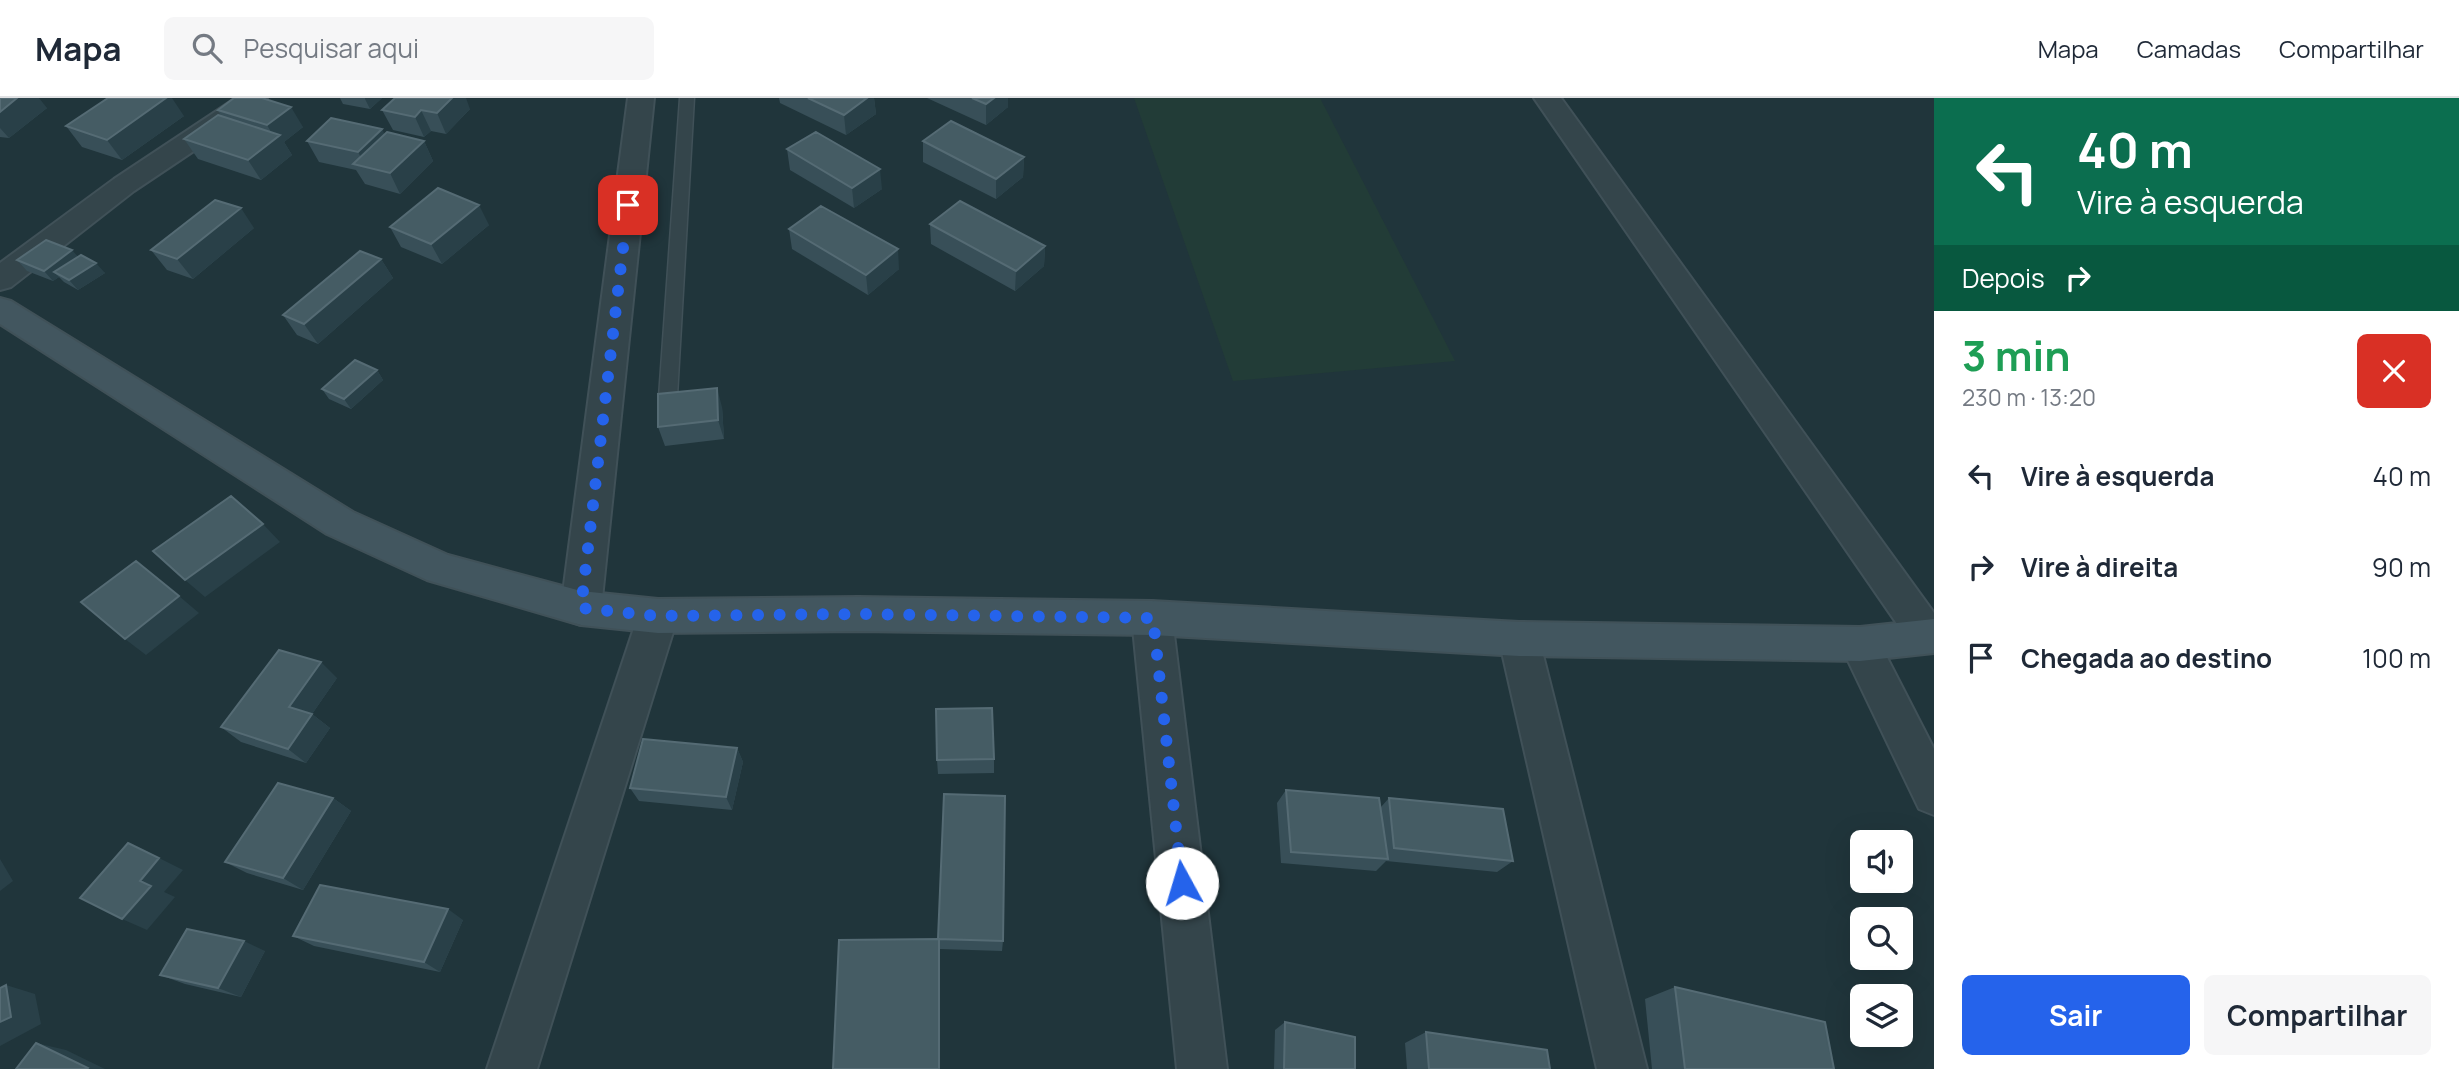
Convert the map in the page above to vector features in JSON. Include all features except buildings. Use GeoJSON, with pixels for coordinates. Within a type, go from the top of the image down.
{"type":"FeatureCollection","features":[{"type":"Feature","properties":{"kind":"street"},"geometry":{"type":"LineString","coordinates":[[0,279],[124,185],[254,98]]}},
{"type":"Feature","properties":{"kind":"street"},"geometry":{"type":"LineString","coordinates":[[581,608],[640,98]]}},
{"type":"Feature","properties":{"kind":"street"},"geometry":{"type":"LineString","coordinates":[[0,309],[340,523],[440,569],[581,608],[658,616],[858,614],[1153,618],[1519,639],[1860,644],[1931,635],[1547,98]]}},
{"type":"Feature","properties":{"kind":"street"},"geometry":{"type":"LineString","coordinates":[[512,1069],[658,616]]}},
{"type":"Feature","properties":{"kind":"street"},"geometry":{"type":"LineString","coordinates":[[1153,618],[1202,1069]]}},
{"type":"Feature","properties":{"kind":"street"},"geometry":{"type":"LineString","coordinates":[[1519,639],[1622,1069]]}},
{"type":"Feature","properties":{"kind":"street"},"geometry":{"type":"LineString","coordinates":[[1860,644],[1934,794]]}},
{"type":"Feature","properties":{"kind":"lane"},"geometry":{"type":"LineString","coordinates":[[668,397],[687,98]]}},
{"type":"Feature","properties":{"kind":"green space"},"geometry":{"type":"Polygon","coordinates":[[[1134,98],[1320,98],[1455,361],[1233,381],[1134,98]]]}},
{"type":"Feature","properties":{"kind":"route"},"geometry":{"type":"LineString","coordinates":[[628,205],[581,608],[658,616],[858,614],[1153,618],[1182,883]]}}]}
